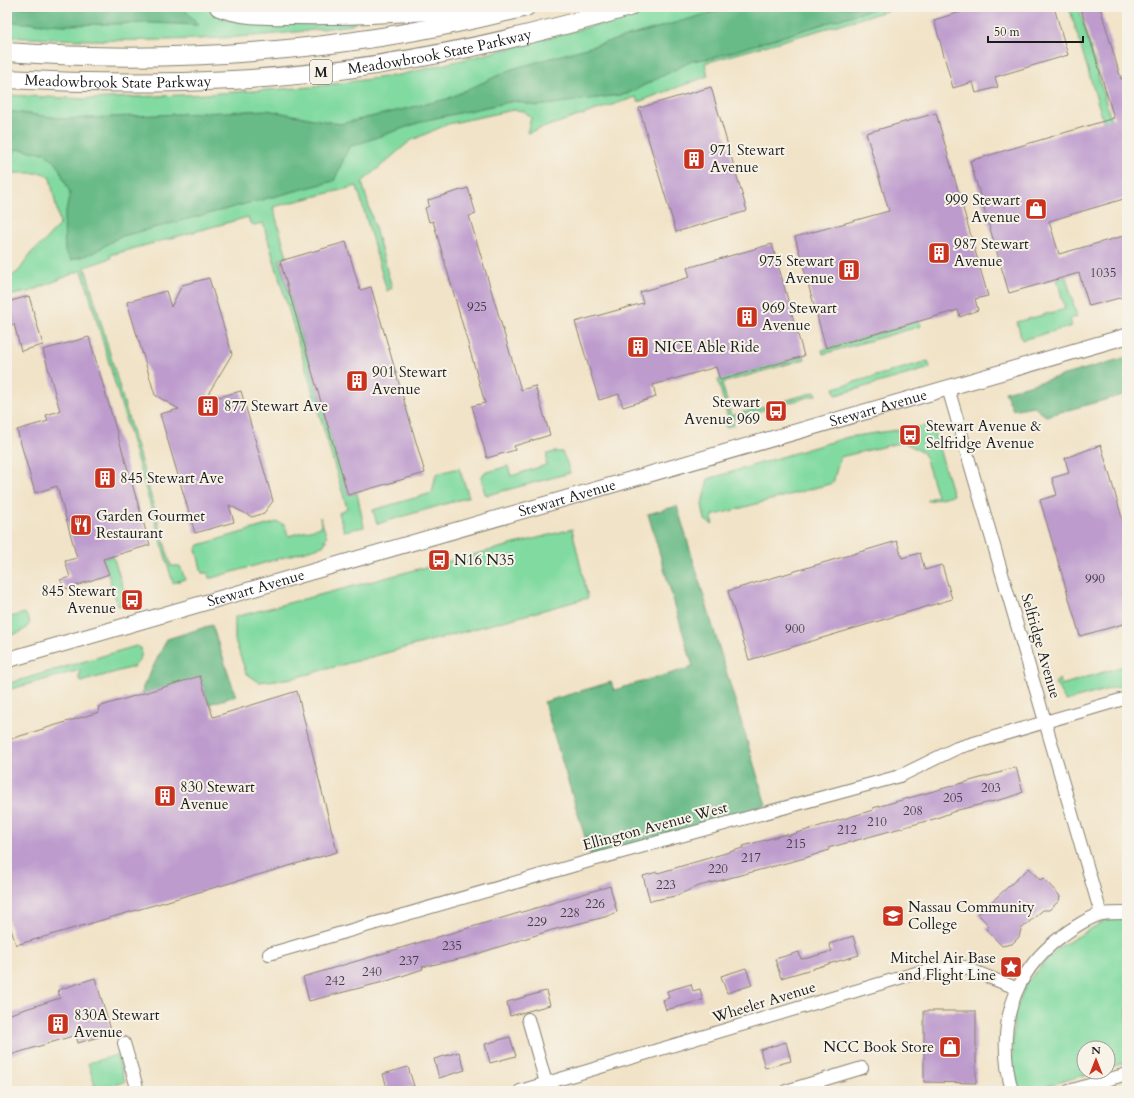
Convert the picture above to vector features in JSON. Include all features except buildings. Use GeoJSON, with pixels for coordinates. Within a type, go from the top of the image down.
{"type":"FeatureCollection","features":[{"type":"Feature","properties":{"kind":"highway"},"geometry":{"type":"LineString","coordinates":[[219,7],[248,14],[321,16],[395,14],[491,7]]}},
{"type":"Feature","properties":{"kind":"highway","name":"Meadowbrook State Parkway"},"geometry":{"type":"LineString","coordinates":[[7,52],[134,56],[202,55],[270,50],[398,34],[526,7]]}},
{"type":"Feature","properties":{"kind":"highway","name":"Meadowbrook State Parkway"},"geometry":{"type":"LineString","coordinates":[[7,79],[139,83],[232,80],[324,71],[463,49],[554,28],[629,7]]}},
{"type":"Feature","properties":{"kind":"main road","name":"Stewart Avenue"},"geometry":{"type":"LineString","coordinates":[[7,660],[1127,336]]}},
{"type":"Feature","properties":{"kind":"street","name":"Selfridge Avenue"},"geometry":{"type":"LineString","coordinates":[[948,388],[1101,914]]}},
{"type":"Feature","properties":{"kind":"street","name":"Ellington Avenue West"},"geometry":{"type":"LineString","coordinates":[[269,954],[593,860],[900,776],[957,748],[1127,698]]}},
{"type":"Feature","properties":{"kind":"street"},"geometry":{"type":"LineString","coordinates":[[1012,1091],[1005,1054],[1007,1024],[1016,988],[1032,963],[1052,943],[1070,930],[1101,914],[1127,913]]}},
{"type":"Feature","properties":{"kind":"street","name":"Wheeler Avenue"},"geometry":{"type":"LineString","coordinates":[[520,1091],[549,1087],[916,973],[961,966],[1016,988]]}},
{"type":"Feature","properties":{"kind":"street"},"geometry":{"type":"LineString","coordinates":[[528,1019],[549,1087]]}},
{"type":"Feature","properties":{"kind":"street"},"geometry":{"type":"LineString","coordinates":[[124,1043],[138,1091]]}},
{"type":"Feature","properties":{"kind":"street"},"geometry":{"type":"LineString","coordinates":[[786,1091],[862,1068]]}},
{"type":"Feature","properties":{"kind":"street"},"geometry":{"type":"LineString","coordinates":[[1069,1091],[1127,1074]]}},
{"type":"Feature","properties":{"kind":"green space"},"geometry":{"type":"Polygon","coordinates":[[[7,7],[208,7],[223,13],[356,22],[352,25],[309,31],[223,38],[180,40],[50,39],[7,37],[7,7]]]}},
{"type":"Feature","properties":{"kind":"green space"},"geometry":{"type":"Polygon","coordinates":[[[7,7],[182,7],[199,25],[151,23],[65,25],[7,22],[7,7]]]}},
{"type":"Feature","properties":{"kind":"green space"},"geometry":{"type":"Polygon","coordinates":[[[661,7],[900,7],[705,63],[708,76],[638,102],[636,97],[527,133],[531,118],[524,111],[513,110],[448,124],[410,141],[362,182],[392,288],[387,291],[357,186],[273,207],[287,257],[279,260],[348,495],[357,493],[364,527],[344,531],[339,513],[347,508],[263,223],[254,225],[250,223],[248,217],[110,255],[111,258],[85,267],[171,566],[180,566],[185,579],[173,583],[82,270],[29,292],[7,296],[8,279],[19,271],[31,253],[44,242],[60,224],[50,178],[43,173],[13,173],[7,183],[7,95],[85,99],[206,94],[311,87],[399,75],[507,49],[661,7]]]}},
{"type":"Feature","properties":{"kind":"green space"},"geometry":{"type":"Polygon","coordinates":[[[731,7],[880,7],[712,58],[692,61],[627,94],[537,106],[514,101],[427,120],[349,147],[334,181],[119,237],[93,253],[71,260],[65,251],[64,220],[70,193],[57,164],[45,153],[16,149],[7,169],[7,111],[66,119],[267,110],[340,124],[447,99],[512,69],[731,7]]]}},
{"type":"Feature","properties":{"kind":"green space"},"geometry":{"type":"Polygon","coordinates":[[[1069,7],[1079,7],[1127,177],[1127,200],[1069,7]]]}},
{"type":"Feature","properties":{"kind":"green space"},"geometry":{"type":"Polygon","coordinates":[[[1066,277],[1077,317],[1070,319],[1072,326],[1022,340],[1017,322],[1065,309],[1057,279],[1066,277]]]}},
{"type":"Feature","properties":{"kind":"green space"},"geometry":{"type":"Polygon","coordinates":[[[912,300],[921,326],[823,354],[822,350],[910,324],[904,302],[912,300]]]}},
{"type":"Feature","properties":{"kind":"green space"},"geometry":{"type":"Polygon","coordinates":[[[804,356],[805,359],[722,383],[731,416],[815,392],[816,395],[732,419],[734,425],[726,427],[724,425],[729,422],[718,380],[804,356]]]}},
{"type":"Feature","properties":{"kind":"green space"},"geometry":{"type":"Polygon","coordinates":[[[1127,357],[1127,394],[1046,416],[1033,406],[1013,410],[1005,392],[1127,357]]]}},
{"type":"Feature","properties":{"kind":"green space"},"geometry":{"type":"Polygon","coordinates":[[[928,361],[930,368],[836,395],[834,388],[928,361]]]}},
{"type":"Feature","properties":{"kind":"green space"},"geometry":{"type":"Polygon","coordinates":[[[932,425],[953,495],[929,501],[927,500],[937,496],[924,453],[903,442],[840,457],[833,483],[712,516],[713,525],[705,520],[702,504],[708,479],[848,437],[932,425]]]}},
{"type":"Feature","properties":{"kind":"green space"},"geometry":{"type":"Polygon","coordinates":[[[562,452],[570,473],[488,495],[485,494],[481,477],[484,473],[508,466],[511,476],[546,465],[547,454],[562,452]]]}},
{"type":"Feature","properties":{"kind":"green space"},"geometry":{"type":"Polygon","coordinates":[[[459,468],[469,497],[377,524],[373,510],[432,493],[436,474],[459,468]]]}},
{"type":"Feature","properties":{"kind":"green space"},"geometry":{"type":"Polygon","coordinates":[[[677,506],[766,805],[591,857],[544,702],[611,682],[614,690],[693,667],[648,514],[677,506]]]}},
{"type":"Feature","properties":{"kind":"green space"},"geometry":{"type":"Polygon","coordinates":[[[320,517],[327,537],[324,539],[325,541],[327,540],[323,546],[212,578],[209,578],[208,573],[202,573],[196,549],[199,545],[277,522],[285,525],[288,536],[321,527],[320,517]]]}},
{"type":"Feature","properties":{"kind":"green space"},"geometry":{"type":"Polygon","coordinates":[[[572,529],[588,598],[294,678],[259,682],[246,673],[235,640],[235,617],[572,529]]]}},
{"type":"Feature","properties":{"kind":"green space"},"geometry":{"type":"Polygon","coordinates":[[[113,556],[128,603],[118,606],[103,559],[113,556]]]}},
{"type":"Feature","properties":{"kind":"green space"},"geometry":{"type":"Polygon","coordinates":[[[25,613],[30,622],[28,626],[21,632],[7,636],[7,618],[25,613]]]}},
{"type":"Feature","properties":{"kind":"green space"},"geometry":{"type":"Polygon","coordinates":[[[212,625],[236,696],[209,704],[200,677],[142,694],[143,687],[167,639],[212,625]]]}},
{"type":"Feature","properties":{"kind":"green space"},"geometry":{"type":"Polygon","coordinates":[[[136,646],[141,648],[141,656],[139,661],[133,667],[81,682],[79,679],[80,670],[7,690],[7,684],[136,646]]]}},
{"type":"Feature","properties":{"kind":"green space"},"geometry":{"type":"Polygon","coordinates":[[[1127,665],[1127,684],[1066,701],[1055,683],[1059,679],[1061,685],[1127,665]]]}},
{"type":"Feature","properties":{"kind":"green space"},"geometry":{"type":"Polygon","coordinates":[[[1127,918],[1127,1062],[1116,1065],[1116,1040],[1076,1040],[1076,1077],[1030,1091],[1019,1091],[1012,1061],[1014,1016],[1026,983],[1058,948],[1106,920],[1127,918]]]}},
{"type":"Feature","properties":{"kind":"green space"},"geometry":{"type":"Polygon","coordinates":[[[117,1055],[125,1082],[91,1091],[77,1091],[95,1086],[88,1063],[117,1055]]]}},
{"type":"Feature","properties":{"kind":"place","name":"971 Stewart Avenue"},"geometry":{"type":"Point","coordinates":[694,159]}},
{"type":"Feature","properties":{"kind":"place","name":"999 Stewart Avenue"},"geometry":{"type":"Point","coordinates":[1036,209]}},
{"type":"Feature","properties":{"kind":"place","name":"987 Stewart Avenue"},"geometry":{"type":"Point","coordinates":[939,253]}},
{"type":"Feature","properties":{"kind":"place","name":"975 Stewart Avenue"},"geometry":{"type":"Point","coordinates":[849,270]}},
{"type":"Feature","properties":{"kind":"place","name":"969 Stewart Avenue"},"geometry":{"type":"Point","coordinates":[747,317]}},
{"type":"Feature","properties":{"kind":"place","name":"NICE Able Ride"},"geometry":{"type":"Point","coordinates":[638,347]}},
{"type":"Feature","properties":{"kind":"place","name":"901 Stewart Avenue"},"geometry":{"type":"Point","coordinates":[357,381]}},
{"type":"Feature","properties":{"kind":"place","name":"877 Stewart Ave"},"geometry":{"type":"Point","coordinates":[208,406]}},
{"type":"Feature","properties":{"kind":"place","name":"Stewart Avenue 969"},"geometry":{"type":"Point","coordinates":[776,411]}},
{"type":"Feature","properties":{"kind":"place","name":"Stewart Avenue & Selfridge Avenue"},"geometry":{"type":"Point","coordinates":[910,435]}},
{"type":"Feature","properties":{"kind":"place","name":"845 Stewart Ave"},"geometry":{"type":"Point","coordinates":[105,478]}},
{"type":"Feature","properties":{"kind":"place","name":"Garden Gourmet Restaurant"},"geometry":{"type":"Point","coordinates":[81,525]}},
{"type":"Feature","properties":{"kind":"place","name":"N16 N35"},"geometry":{"type":"Point","coordinates":[439,560]}},
{"type":"Feature","properties":{"kind":"place","name":"845 Stewart Avenue"},"geometry":{"type":"Point","coordinates":[132,600]}},
{"type":"Feature","properties":{"kind":"place","name":"830 Stewart Avenue"},"geometry":{"type":"Point","coordinates":[165,796]}},
{"type":"Feature","properties":{"kind":"place","name":"Nassau Community College"},"geometry":{"type":"Point","coordinates":[893,916]}},
{"type":"Feature","properties":{"kind":"place","name":"Mitchel Air Base and Flight Line"},"geometry":{"type":"Point","coordinates":[1011,967]}},
{"type":"Feature","properties":{"kind":"place","name":"830A Stewart Avenue"},"geometry":{"type":"Point","coordinates":[58,1024]}},
{"type":"Feature","properties":{"kind":"place","name":"NCC Book Store"},"geometry":{"type":"Point","coordinates":[950,1047]}}]}
